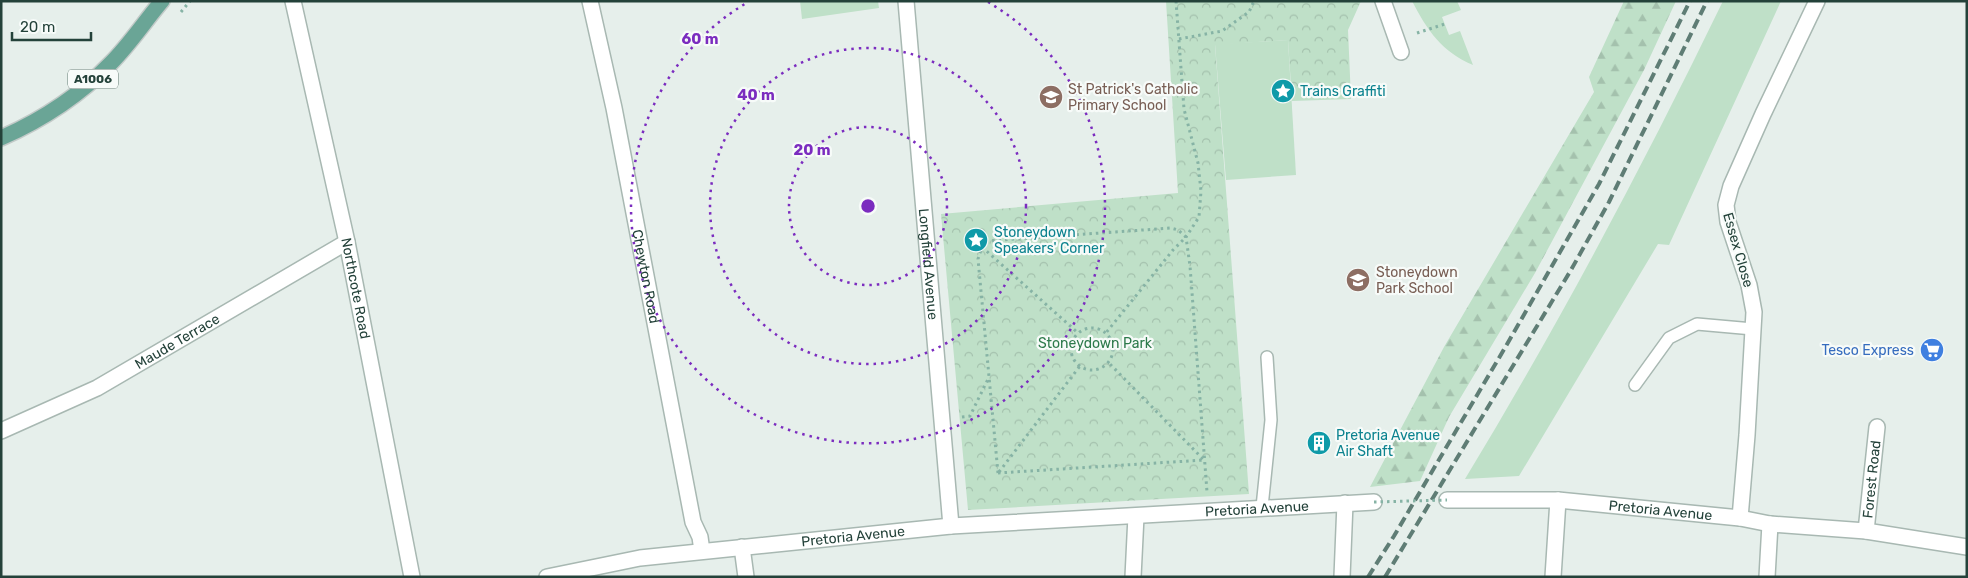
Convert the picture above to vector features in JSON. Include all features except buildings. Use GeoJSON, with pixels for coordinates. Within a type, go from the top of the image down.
{"type":"FeatureCollection","features":[{"type":"Feature","properties":{"kind":"main road","name":"A1006"},"geometry":{"type":"LineString","coordinates":[[1,138],[49,113],[71,99],[111,63],[160,2]]}},
{"type":"Feature","properties":{"kind":"street","name":"Northcote Road"},"geometry":{"type":"LineString","coordinates":[[293,1],[347,242],[412,577]]}},
{"type":"Feature","properties":{"kind":"street","name":"Chewton Road"},"geometry":{"type":"LineString","coordinates":[[590,1],[614,108],[693,522],[700,537],[702,551]]}},
{"type":"Feature","properties":{"kind":"street","name":"Longfield Avenue"},"geometry":{"type":"LineString","coordinates":[[906,1],[951,526]]}},
{"type":"Feature","properties":{"kind":"street"},"geometry":{"type":"LineString","coordinates":[[1383,1],[1399,46]]}},
{"type":"Feature","properties":{"kind":"street","name":"Essex Close"},"geometry":{"type":"LineString","coordinates":[[1740,518],[1754,312],[1749,284],[1730,229],[1726,205],[1731,186],[1763,114],[1817,1]]}},
{"type":"Feature","properties":{"kind":"street","name":"Maude Terrace"},"geometry":{"type":"LineString","coordinates":[[1,431],[97,388],[347,242]]}},
{"type":"Feature","properties":{"kind":"street","name":"Forest Road"},"geometry":{"type":"LineString","coordinates":[[1866,530],[1877,427]]}},
{"type":"Feature","properties":{"kind":"street","name":"Pretoria Avenue"},"geometry":{"type":"LineString","coordinates":[[1447,500],[1558,500],[1740,518],[1770,524],[1866,530],[1967,546]]}},
{"type":"Feature","properties":{"kind":"street"},"geometry":{"type":"LineString","coordinates":[[1553,577],[1558,500]]}},
{"type":"Feature","properties":{"kind":"street","name":"Pretoria Avenue"},"geometry":{"type":"LineString","coordinates":[[547,577],[640,558],[951,526],[1374,502]]}},
{"type":"Feature","properties":{"kind":"street"},"geometry":{"type":"LineString","coordinates":[[1342,577],[1345,503]]}},
{"type":"Feature","properties":{"kind":"street"},"geometry":{"type":"LineString","coordinates":[[1133,577],[1136,516]]}},
{"type":"Feature","properties":{"kind":"street"},"geometry":{"type":"LineString","coordinates":[[1767,577],[1770,524]]}},
{"type":"Feature","properties":{"kind":"street"},"geometry":{"type":"LineString","coordinates":[[742,547],[746,577]]}},
{"type":"Feature","properties":{"kind":"lane"},"geometry":{"type":"LineString","coordinates":[[1635,385],[1669,338],[1696,324],[1753,329]]}},
{"type":"Feature","properties":{"kind":"lane"},"geometry":{"type":"LineString","coordinates":[[1262,508],[1271,420],[1266,357]]}},
{"type":"Feature","properties":{"kind":"path"},"geometry":{"type":"LineString","coordinates":[[1105,334],[1173,250],[1186,238],[1199,217],[1201,191],[1198,163],[1184,109],[1176,1]]}},
{"type":"Feature","properties":{"kind":"path"},"geometry":{"type":"LineString","coordinates":[[1179,39],[1222,31],[1249,12],[1254,1]]}},
{"type":"Feature","properties":{"kind":"path"},"geometry":{"type":"LineString","coordinates":[[1399,46],[1445,24]]}},
{"type":"Feature","properties":{"kind":"path"},"geometry":{"type":"LineString","coordinates":[[998,473],[978,259],[982,247],[987,242],[1171,228],[1178,230],[1186,238],[1190,266],[1208,510]]}},
{"type":"Feature","properties":{"kind":"path"},"geometry":{"type":"LineString","coordinates":[[982,247],[1078,334]]}},
{"type":"Feature","properties":{"kind":"path"},"geometry":{"type":"LineString","coordinates":[[1095,328],[1105,334],[1110,340],[1113,350],[1108,362],[1103,367],[1094,370],[1083,369],[1076,363],[1071,354],[1071,344],[1078,334],[1095,328]]}},
{"type":"Feature","properties":{"kind":"path"},"geometry":{"type":"LineString","coordinates":[[1108,362],[1204,460]]}},
{"type":"Feature","properties":{"kind":"path"},"geometry":{"type":"LineString","coordinates":[[998,473],[1080,366]]}},
{"type":"Feature","properties":{"kind":"path"},"geometry":{"type":"LineString","coordinates":[[942,419],[970,416],[989,376]]}},
{"type":"Feature","properties":{"kind":"path"},"geometry":{"type":"LineString","coordinates":[[998,473],[1204,460]]}},
{"type":"Feature","properties":{"kind":"path"},"geometry":{"type":"LineString","coordinates":[[1374,502],[1447,500]]}},
{"type":"Feature","properties":{"kind":"green space"},"geometry":{"type":"Polygon","coordinates":[[[800,1],[878,1],[879,8],[802,19],[800,1]]]}},
{"type":"Feature","properties":{"kind":"green space","name":"Stoneydown Park"},"geometry":{"type":"Polygon","coordinates":[[[1166,1],[1361,1],[1348,30],[1351,99],[1292,101],[1288,40],[1215,45],[1249,494],[968,510],[941,214],[1178,193],[1166,1]]]}},
{"type":"Feature","properties":{"kind":"green space"},"geometry":{"type":"Polygon","coordinates":[[[1412,1],[1457,1],[1461,10],[1442,17],[1449,35],[1460,31],[1473,65],[1452,54],[1436,39],[1412,1]]]}},
{"type":"Feature","properties":{"kind":"green space"},"geometry":{"type":"Polygon","coordinates":[[[1624,1],[1676,1],[1644,70],[1535,273],[1449,417],[1420,481],[1370,487],[1444,347],[1594,92],[1589,77],[1624,1]]]}},
{"type":"Feature","properties":{"kind":"green space"},"geometry":{"type":"Polygon","coordinates":[[[1723,1],[1781,1],[1669,245],[1658,244],[1519,476],[1465,479],[1534,362],[1600,243],[1663,123],[1723,1]]]}},
{"type":"Feature","properties":{"kind":"green space"},"geometry":{"type":"Polygon","coordinates":[[[1288,40],[1296,175],[1226,180],[1215,44],[1288,40]]]}},
{"type":"Feature","properties":{"kind":"railway"},"geometry":{"type":"LineString","coordinates":[[1368,577],[1506,346],[1599,184],[1690,1]]}},
{"type":"Feature","properties":{"kind":"railway"},"geometry":{"type":"LineString","coordinates":[[1385,577],[1571,270],[1609,202],[1707,1]]}},
{"type":"Feature","properties":{"kind":"place","name":"Trains Graffiti"},"geometry":{"type":"Point","coordinates":[1283,91]}},
{"type":"Feature","properties":{"kind":"place","name":"St Patrick's Catholic Primary School"},"geometry":{"type":"Point","coordinates":[1051,97]}},
{"type":"Feature","properties":{"kind":"place","name":"Stoneydown Speakers' Corner"},"geometry":{"type":"Point","coordinates":[976,240]}},
{"type":"Feature","properties":{"kind":"place","name":"Stoneydown Park School"},"geometry":{"type":"Point","coordinates":[1358,280]}},
{"type":"Feature","properties":{"kind":"place","name":"Tesco Express"},"geometry":{"type":"Point","coordinates":[1932,350]}},
{"type":"Feature","properties":{"kind":"place","name":"Pretoria Avenue Air Shaft"},"geometry":{"type":"Point","coordinates":[1319,443]}}]}
